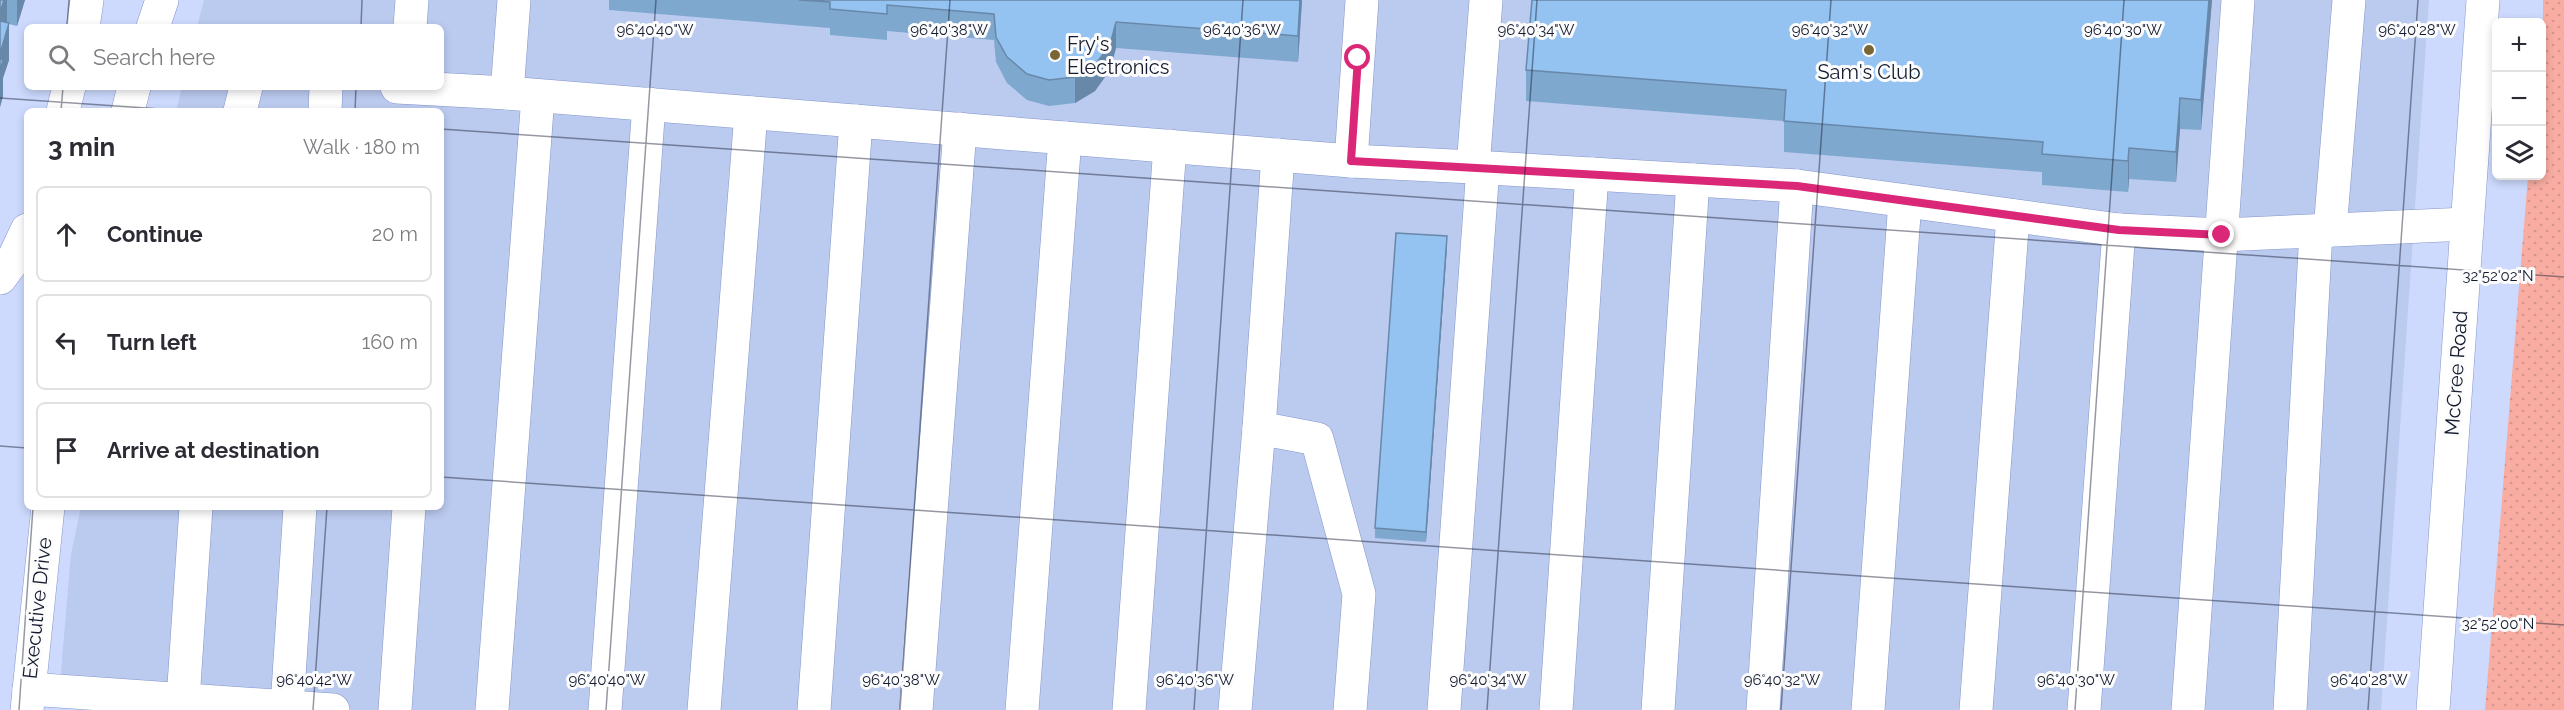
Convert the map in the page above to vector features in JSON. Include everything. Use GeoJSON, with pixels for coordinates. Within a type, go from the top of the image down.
{"type":"FeatureCollection","features":[{"type":"Feature","properties":{"kind":"street"},"geometry":{"type":"LineString","coordinates":[[83,24],[87,0]]}},
{"type":"Feature","properties":{"kind":"street"},"geometry":{"type":"LineString","coordinates":[[154,24],[162,0]]}},
{"type":"Feature","properties":{"kind":"street"},"geometry":{"type":"LineString","coordinates":[[410,24],[412,0]]}},
{"type":"Feature","properties":{"kind":"street"},"geometry":{"type":"LineString","coordinates":[[492,710],[523,94],[514,0]]}},
{"type":"Feature","properties":{"kind":"street"},"geometry":{"type":"LineString","coordinates":[[1351,161],[1362,0]]}},
{"type":"Feature","properties":{"kind":"street"},"geometry":{"type":"LineString","coordinates":[[1444,710],[1478,167],[1486,0]]}},
{"type":"Feature","properties":{"kind":"street"},"geometry":{"type":"LineString","coordinates":[[2188,710],[2238,0]]}},
{"type":"Feature","properties":{"kind":"street"},"geometry":{"type":"LineString","coordinates":[[2290,710],[2323,231],[2349,0]]}},
{"type":"Feature","properties":{"kind":"street","name":"McCree Road"},"geometry":{"type":"LineString","coordinates":[[2433,710],[2483,0]]}},
{"type":"Feature","properties":{"kind":"street"},"geometry":{"type":"LineString","coordinates":[[64,108],[68,90]]}},
{"type":"Feature","properties":{"kind":"street"},"geometry":{"type":"LineString","coordinates":[[129,108],[133,90]]}},
{"type":"Feature","properties":{"kind":"street"},"geometry":{"type":"LineString","coordinates":[[241,108],[245,90]]}},
{"type":"Feature","properties":{"kind":"street"},"geometry":{"type":"LineString","coordinates":[[325,108],[326,90]]}},
{"type":"Feature","properties":{"kind":"street"},"geometry":{"type":"LineString","coordinates":[[413,90],[437,100],[523,94],[1351,161],[1797,186],[2119,230],[2222,235],[2467,224]]}},
{"type":"Feature","properties":{"kind":"street"},"geometry":{"type":"LineString","coordinates":[[605,710],[649,104]]}},
{"type":"Feature","properties":{"kind":"street"},"geometry":{"type":"LineString","coordinates":[[704,710],[751,113]]}},
{"type":"Feature","properties":{"kind":"street"},"geometry":{"type":"LineString","coordinates":[[814,710],[856,121]]}},
{"type":"Feature","properties":{"kind":"street"},"geometry":{"type":"LineString","coordinates":[[916,710],[960,129]]}},
{"type":"Feature","properties":{"kind":"street"},"geometry":{"type":"LineString","coordinates":[[1022,710],[1065,138]]}},
{"type":"Feature","properties":{"kind":"street"},"geometry":{"type":"LineString","coordinates":[[1129,710],[1170,146]]}},
{"type":"Feature","properties":{"kind":"street"},"geometry":{"type":"LineString","coordinates":[[1234,710],[1259,428],[1278,155]]}},
{"type":"Feature","properties":{"kind":"street"},"geometry":{"type":"LineString","coordinates":[[1556,710],[1592,174]]}},
{"type":"Feature","properties":{"kind":"street"},"geometry":{"type":"LineString","coordinates":[[1658,710],[1693,180]]}},
{"type":"Feature","properties":{"kind":"street"},"geometry":{"type":"LineString","coordinates":[[1763,710],[1797,186]]}},
{"type":"Feature","properties":{"kind":"street"},"geometry":{"type":"LineString","coordinates":[[1868,710],[1905,201]]}},
{"type":"Feature","properties":{"kind":"street"},"geometry":{"type":"LineString","coordinates":[[1976,710],[2013,216]]}},
{"type":"Feature","properties":{"kind":"street"},"geometry":{"type":"LineString","coordinates":[[2084,710],[2119,230]]}},
{"type":"Feature","properties":{"kind":"street"},"geometry":{"type":"LineString","coordinates":[[0,278],[12,262],[24,236]]}},
{"type":"Feature","properties":{"kind":"street"},"geometry":{"type":"LineString","coordinates":[[1259,428],[1317,439],[1359,594],[1350,710]]}},
{"type":"Feature","properties":{"kind":"street","name":"Executive Drive"},"geometry":{"type":"LineString","coordinates":[[28,699],[48,510]]}},
{"type":"Feature","properties":{"kind":"street"},"geometry":{"type":"LineString","coordinates":[[183,699],[196,510]]}},
{"type":"Feature","properties":{"kind":"street"},"geometry":{"type":"LineString","coordinates":[[287,707],[300,510]]}},
{"type":"Feature","properties":{"kind":"street"},"geometry":{"type":"LineString","coordinates":[[395,710],[409,510]]}},
{"type":"Feature","properties":{"kind":"street"},"geometry":{"type":"LineString","coordinates":[[28,699],[183,699],[333,710]]}},
{"type":"Feature","properties":{"kind":"shaded area"},"geometry":{"type":"Polygon","coordinates":[[[204,0],[2429,0],[2381,710],[102,710],[58,707],[71,554],[80,510],[444,510],[444,108],[177,108],[181,90],[444,90],[444,24],[198,24],[204,0]]]}},
{"type":"Feature","properties":{"kind":"shaded area"},"geometry":{"type":"Polygon","coordinates":[[[2543,0],[2564,0],[2564,710],[2485,710],[2528,180],[2546,180],[2546,18],[2543,18],[2543,0]]]}},
{"type":"Feature","properties":{"kind":"building"},"geometry":{"type":"Polygon","coordinates":[[[0,0],[4,0],[0,12],[0,0]]]}},
{"type":"Feature","properties":{"kind":"building"},"geometry":{"type":"Polygon","coordinates":[[[799,0],[1300,0],[1298,36],[1116,22],[1110,45],[1095,65],[1075,77],[1049,80],[1027,74],[1007,57],[996,37],[994,14],[887,5],[887,14],[830,9],[830,2],[799,0]]]}},
{"type":"Feature","properties":{"kind":"building","name":"Sam's Club"},"geometry":{"type":"Polygon","coordinates":[[[1532,0],[2209,0],[2201,100],[2180,98],[2176,152],[2129,148],[2128,161],[2042,154],[2043,142],[1784,121],[1786,90],[1526,70],[1532,0]]]}},
{"type":"Feature","properties":{"kind":"building"},"geometry":{"type":"Polygon","coordinates":[[[0,21],[9,23],[0,54],[0,21]]]}},
{"type":"Feature","properties":{"kind":"building"},"geometry":{"type":"Polygon","coordinates":[[[1396,233],[1447,236],[1426,532],[1375,528],[1396,233]]]}},
{"type":"Feature","properties":{"kind":"place","name":"Sam's Club"},"geometry":{"type":"Point","coordinates":[1869,50]}},
{"type":"Feature","properties":{"kind":"place","name":"Fry's Electronics"},"geometry":{"type":"Point","coordinates":[1055,55]}},
{"type":"Feature","properties":{"kind":"route"},"geometry":{"type":"LineString","coordinates":[[1358,58],[1351,161],[1473,166],[1797,186],[2119,230],[2222,235]]}}]}
